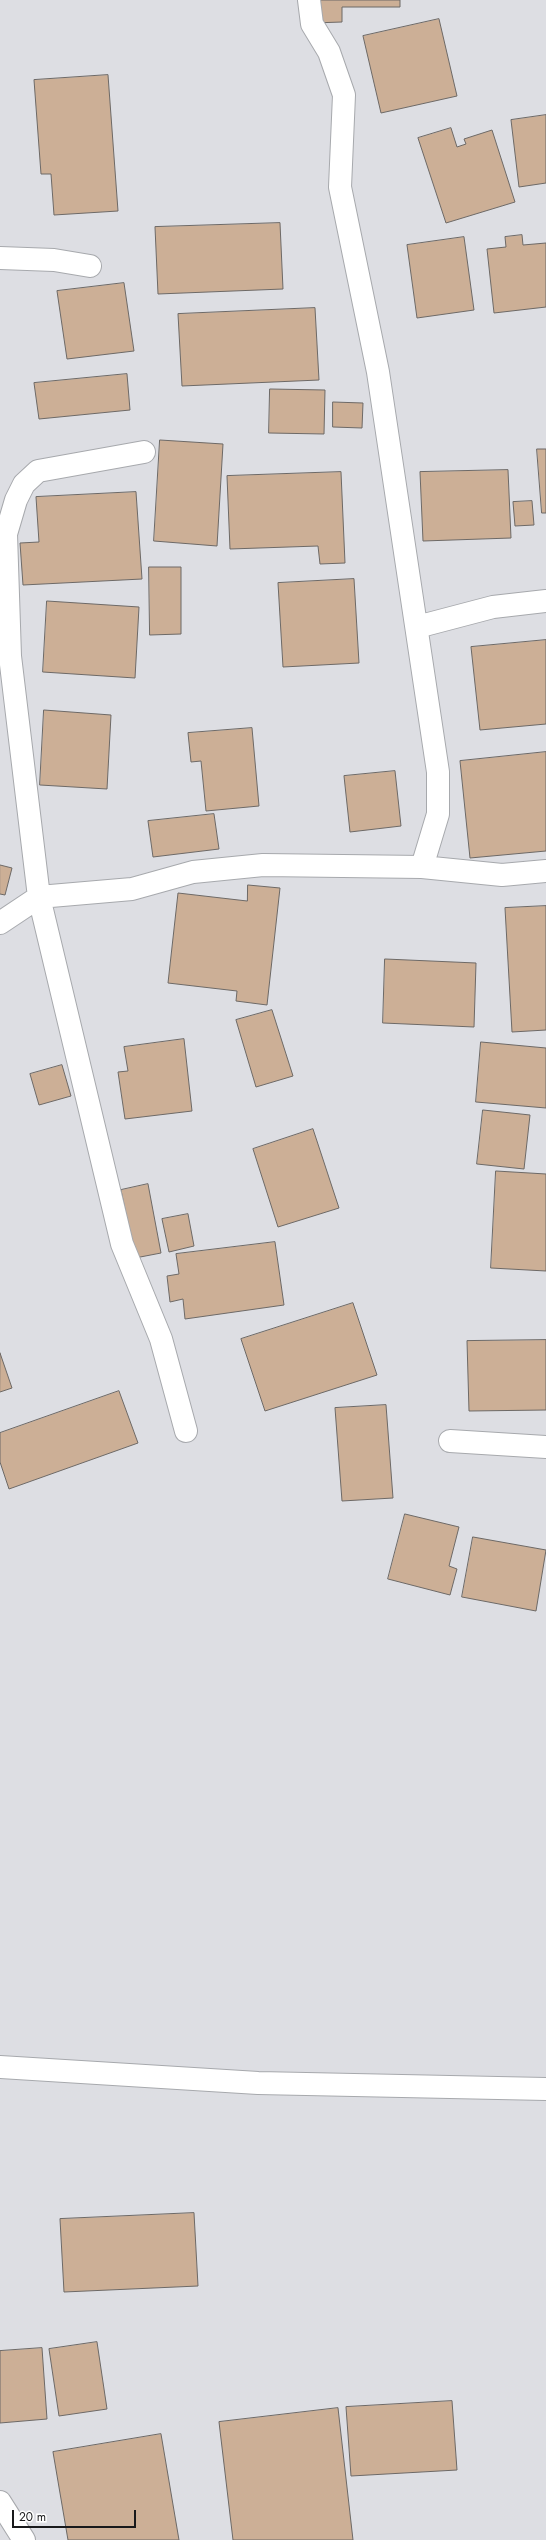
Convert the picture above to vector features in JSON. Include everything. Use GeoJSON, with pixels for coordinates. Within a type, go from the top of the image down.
{"type":"FeatureCollection","features":[{"type":"Feature","properties":{"kind":"street"},"geometry":{"type":"LineString","coordinates":[[309,0],[312,24],[329,52],[344,95],[340,187],[378,372],[438,772],[438,814],[422,867]]}},
{"type":"Feature","properties":{"kind":"street"},"geometry":{"type":"LineString","coordinates":[[0,258],[54,260],[90,266]]}},
{"type":"Feature","properties":{"kind":"street"},"geometry":{"type":"LineString","coordinates":[[144,452],[38,471],[24,484],[16,500],[6,534],[10,656],[39,897],[122,1244],[161,1339],[186,1430]]}},
{"type":"Feature","properties":{"kind":"street"},"geometry":{"type":"LineString","coordinates":[[417,627],[493,607],[546,601]]}},
{"type":"Feature","properties":{"kind":"street"},"geometry":{"type":"LineString","coordinates":[[0,923],[39,897],[132,889],[193,872],[263,865],[422,867],[502,875],[546,871]]}},
{"type":"Feature","properties":{"kind":"street"},"geometry":{"type":"LineString","coordinates":[[450,1441],[546,1447]]}},
{"type":"Feature","properties":{"kind":"street"},"geometry":{"type":"LineString","coordinates":[[0,2067],[258,2083],[546,2089]]}},
{"type":"Feature","properties":{"kind":"street"},"geometry":{"type":"LineString","coordinates":[[0,2502],[24,2540]]}},
{"type":"Feature","properties":{"kind":"building"},"geometry":{"type":"Polygon","coordinates":[[[312,0],[400,0],[400,7],[342,7],[342,22],[313,23],[312,0]]]}},
{"type":"Feature","properties":{"kind":"building"},"geometry":{"type":"Polygon","coordinates":[[[439,19],[457,96],[381,113],[363,36],[439,19]]]}},
{"type":"Feature","properties":{"kind":"building"},"geometry":{"type":"Polygon","coordinates":[[[108,75],[118,211],[54,215],[51,174],[41,174],[34,80],[108,75]]]}},
{"type":"Feature","properties":{"kind":"building"},"geometry":{"type":"Polygon","coordinates":[[[546,115],[546,183],[519,187],[511,120],[546,115]]]}},
{"type":"Feature","properties":{"kind":"building"},"geometry":{"type":"Polygon","coordinates":[[[451,128],[457,147],[466,144],[464,139],[492,130],[515,202],[446,223],[418,138],[451,128]]]}},
{"type":"Feature","properties":{"kind":"building"},"geometry":{"type":"Polygon","coordinates":[[[280,223],[283,289],[158,294],[155,227],[280,223]]]}},
{"type":"Feature","properties":{"kind":"building"},"geometry":{"type":"Polygon","coordinates":[[[522,235],[523,245],[546,243],[546,307],[494,313],[487,249],[506,247],[505,237],[522,235]]]}},
{"type":"Feature","properties":{"kind":"building"},"geometry":{"type":"Polygon","coordinates":[[[464,237],[474,310],[417,318],[407,245],[464,237]]]}},
{"type":"Feature","properties":{"kind":"building"},"geometry":{"type":"Polygon","coordinates":[[[124,283],[134,351],[67,359],[57,291],[124,283]]]}},
{"type":"Feature","properties":{"kind":"building"},"geometry":{"type":"Polygon","coordinates":[[[315,308],[319,380],[182,386],[178,314],[315,308]]]}},
{"type":"Feature","properties":{"kind":"building"},"geometry":{"type":"Polygon","coordinates":[[[127,374],[130,410],[39,419],[34,383],[127,374]]]}},
{"type":"Feature","properties":{"kind":"building"},"geometry":{"type":"Polygon","coordinates":[[[270,389],[325,390],[324,434],[269,433],[270,389]]]}},
{"type":"Feature","properties":{"kind":"building"},"geometry":{"type":"Polygon","coordinates":[[[333,402],[363,403],[362,428],[333,427],[333,402]]]}},
{"type":"Feature","properties":{"kind":"building"},"geometry":{"type":"Polygon","coordinates":[[[160,440],[223,444],[217,546],[154,541],[160,440]]]}},
{"type":"Feature","properties":{"kind":"building"},"geometry":{"type":"Polygon","coordinates":[[[537,449],[546,449],[546,513],[542,513],[537,449]]]}},
{"type":"Feature","properties":{"kind":"building"},"geometry":{"type":"Polygon","coordinates":[[[508,470],[511,538],[423,541],[420,472],[508,470]]]}},
{"type":"Feature","properties":{"kind":"building"},"geometry":{"type":"Polygon","coordinates":[[[341,472],[345,563],[320,564],[318,546],[230,549],[227,476],[341,472]]]}},
{"type":"Feature","properties":{"kind":"building"},"geometry":{"type":"Polygon","coordinates":[[[136,492],[142,579],[23,585],[20,543],[39,542],[36,497],[136,492]]]}},
{"type":"Feature","properties":{"kind":"building"},"geometry":{"type":"Polygon","coordinates":[[[532,501],[534,525],[515,526],[513,502],[532,501]]]}},
{"type":"Feature","properties":{"kind":"building"},"geometry":{"type":"Polygon","coordinates":[[[149,567],[181,567],[181,634],[150,635],[149,567]]]}},
{"type":"Feature","properties":{"kind":"building"},"geometry":{"type":"Polygon","coordinates":[[[354,579],[359,663],[283,667],[278,583],[354,579]]]}},
{"type":"Feature","properties":{"kind":"building"},"geometry":{"type":"Polygon","coordinates":[[[47,601],[139,607],[135,678],[43,672],[47,601]]]}},
{"type":"Feature","properties":{"kind":"building"},"geometry":{"type":"Polygon","coordinates":[[[546,640],[546,724],[480,730],[471,647],[546,640]]]}},
{"type":"Feature","properties":{"kind":"building"},"geometry":{"type":"Polygon","coordinates":[[[44,710],[111,715],[107,789],[40,785],[44,710]]]}},
{"type":"Feature","properties":{"kind":"building"},"geometry":{"type":"Polygon","coordinates":[[[252,728],[259,806],[206,811],[201,761],[191,762],[188,733],[252,728]]]}},
{"type":"Feature","properties":{"kind":"building"},"geometry":{"type":"Polygon","coordinates":[[[546,752],[546,851],[470,858],[460,761],[546,752]]]}},
{"type":"Feature","properties":{"kind":"building"},"geometry":{"type":"Polygon","coordinates":[[[395,771],[401,826],[350,832],[344,776],[395,771]]]}},
{"type":"Feature","properties":{"kind":"building"},"geometry":{"type":"Polygon","coordinates":[[[214,814],[219,849],[153,857],[148,821],[214,814]]]}},
{"type":"Feature","properties":{"kind":"building"},"geometry":{"type":"Polygon","coordinates":[[[0,865],[12,868],[5,895],[0,894],[0,865]]]}},
{"type":"Feature","properties":{"kind":"building"},"geometry":{"type":"Polygon","coordinates":[[[248,885],[280,888],[267,1005],[236,1001],[237,991],[168,983],[178,893],[247,901],[248,885]]]}},
{"type":"Feature","properties":{"kind":"building"},"geometry":{"type":"Polygon","coordinates":[[[546,906],[546,1030],[512,1032],[505,908],[546,906]]]}},
{"type":"Feature","properties":{"kind":"building"},"geometry":{"type":"Polygon","coordinates":[[[385,959],[476,963],[474,1027],[383,1023],[385,959]]]}},
{"type":"Feature","properties":{"kind":"building"},"geometry":{"type":"Polygon","coordinates":[[[272,1010],[293,1076],[256,1087],[236,1020],[272,1010]]]}},
{"type":"Feature","properties":{"kind":"building"},"geometry":{"type":"Polygon","coordinates":[[[184,1039],[192,1111],[125,1119],[118,1072],[128,1071],[124,1047],[184,1039]]]}},
{"type":"Feature","properties":{"kind":"building"},"geometry":{"type":"Polygon","coordinates":[[[481,1042],[546,1048],[546,1108],[476,1102],[481,1042]]]}},
{"type":"Feature","properties":{"kind":"building"},"geometry":{"type":"Polygon","coordinates":[[[62,1065],[71,1096],[39,1105],[30,1074],[62,1065]]]}},
{"type":"Feature","properties":{"kind":"building"},"geometry":{"type":"Polygon","coordinates":[[[483,1110],[530,1115],[524,1169],[477,1164],[483,1110]]]}},
{"type":"Feature","properties":{"kind":"building"},"geometry":{"type":"Polygon","coordinates":[[[313,1129],[339,1208],[278,1227],[253,1149],[313,1129]]]}},
{"type":"Feature","properties":{"kind":"building"},"geometry":{"type":"Polygon","coordinates":[[[496,1171],[546,1174],[546,1271],[491,1268],[496,1171]]]}},
{"type":"Feature","properties":{"kind":"building"},"geometry":{"type":"Polygon","coordinates":[[[148,1184],[161,1253],[135,1258],[121,1190],[148,1184]]]}},
{"type":"Feature","properties":{"kind":"building"},"geometry":{"type":"Polygon","coordinates":[[[188,1214],[194,1246],[169,1252],[162,1219],[188,1214]]]}},
{"type":"Feature","properties":{"kind":"building"},"geometry":{"type":"Polygon","coordinates":[[[275,1242],[284,1305],[185,1319],[183,1299],[170,1302],[167,1276],[179,1274],[176,1254],[275,1242]]]}},
{"type":"Feature","properties":{"kind":"building"},"geometry":{"type":"Polygon","coordinates":[[[353,1303],[377,1375],[265,1411],[241,1339],[353,1303]]]}},
{"type":"Feature","properties":{"kind":"building"},"geometry":{"type":"Polygon","coordinates":[[[546,1340],[546,1410],[469,1411],[467,1341],[546,1340]]]}},
{"type":"Feature","properties":{"kind":"building"},"geometry":{"type":"Polygon","coordinates":[[[0,1353],[12,1388],[0,1392],[0,1353]]]}},
{"type":"Feature","properties":{"kind":"building"},"geometry":{"type":"Polygon","coordinates":[[[119,1391],[138,1443],[9,1489],[0,1462],[0,1433],[119,1391]]]}},
{"type":"Feature","properties":{"kind":"building"},"geometry":{"type":"Polygon","coordinates":[[[386,1405],[393,1498],[342,1501],[335,1408],[386,1405]]]}},
{"type":"Feature","properties":{"kind":"building"},"geometry":{"type":"Polygon","coordinates":[[[405,1514],[459,1527],[449,1566],[457,1569],[450,1595],[388,1579],[405,1514]]]}},
{"type":"Feature","properties":{"kind":"building"},"geometry":{"type":"Polygon","coordinates":[[[473,1537],[546,1550],[536,1611],[462,1597],[473,1537]]]}},
{"type":"Feature","properties":{"kind":"building"},"geometry":{"type":"Polygon","coordinates":[[[194,2213],[198,2286],[64,2292],[60,2219],[194,2213]]]}},
{"type":"Feature","properties":{"kind":"building"},"geometry":{"type":"Polygon","coordinates":[[[97,2342],[107,2409],[59,2416],[49,2349],[97,2342]]]}},
{"type":"Feature","properties":{"kind":"building"},"geometry":{"type":"Polygon","coordinates":[[[42,2348],[47,2419],[0,2423],[0,2351],[42,2348]]]}},
{"type":"Feature","properties":{"kind":"building"},"geometry":{"type":"Polygon","coordinates":[[[452,2401],[457,2470],[351,2476],[346,2407],[452,2401]]]}},
{"type":"Feature","properties":{"kind":"building"},"geometry":{"type":"Polygon","coordinates":[[[338,2408],[353,2540],[233,2540],[219,2422],[338,2408]]]}},
{"type":"Feature","properties":{"kind":"building"},"geometry":{"type":"Polygon","coordinates":[[[161,2434],[179,2540],[68,2540],[53,2452],[161,2434]]]}}]}
